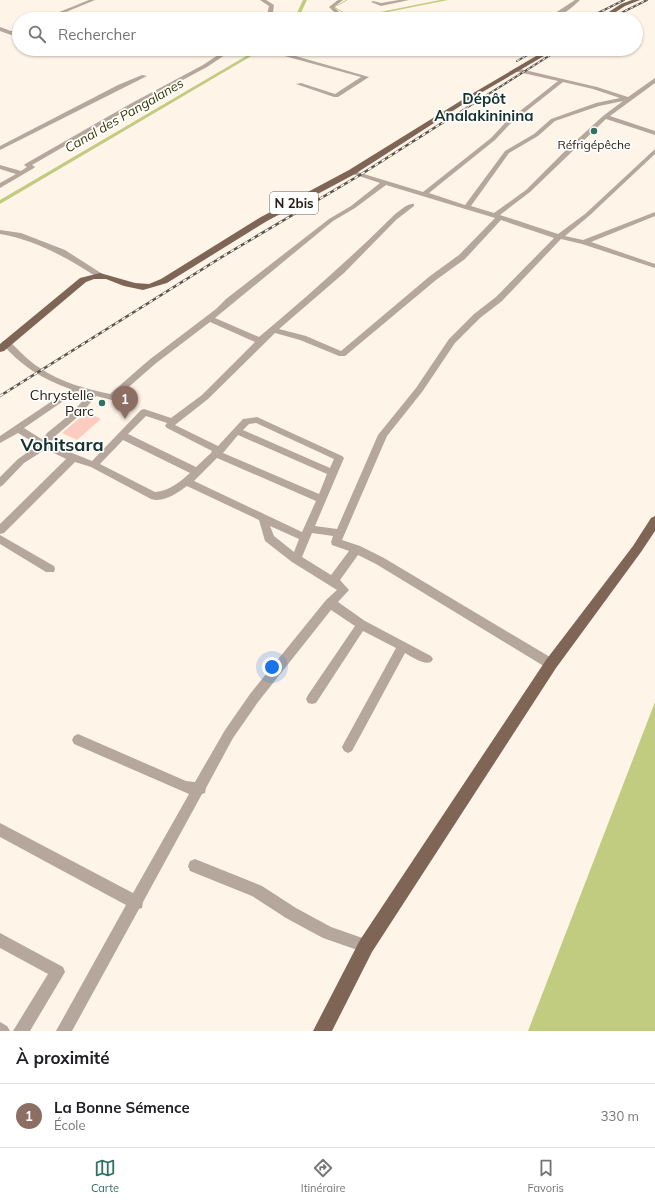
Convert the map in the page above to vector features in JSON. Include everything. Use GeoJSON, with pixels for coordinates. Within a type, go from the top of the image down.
{"type":"FeatureCollection","features":[{"type":"Feature","properties":{"kind":"main road"},"geometry":{"type":"LineString","coordinates":[[613,12],[636,0]]}},
{"type":"Feature","properties":{"kind":"main road","name":"N 2bis"},"geometry":{"type":"LineString","coordinates":[[100,275],[109,276],[134,286],[151,286],[164,281],[264,219],[352,172],[541,56]]}},
{"type":"Feature","properties":{"kind":"main road"},"geometry":{"type":"LineString","coordinates":[[3,346],[83,280],[100,275]]}},
{"type":"Feature","properties":{"kind":"main road"},"geometry":{"type":"LineString","coordinates":[[322,1031],[366,946],[551,664],[637,549],[655,521]]}},
{"type":"Feature","properties":{"kind":"street"},"geometry":{"type":"LineString","coordinates":[[63,12],[93,0]]}},
{"type":"Feature","properties":{"kind":"street"},"geometry":{"type":"LineString","coordinates":[[262,0],[272,5],[270,12]]}},
{"type":"Feature","properties":{"kind":"street"},"geometry":{"type":"LineString","coordinates":[[336,12],[331,6],[341,0]]}},
{"type":"Feature","properties":{"kind":"street"},"geometry":{"type":"LineString","coordinates":[[373,2],[381,6],[407,0]]}},
{"type":"Feature","properties":{"kind":"street"},"geometry":{"type":"LineString","coordinates":[[561,12],[578,0]]}},
{"type":"Feature","properties":{"kind":"street"},"geometry":{"type":"LineString","coordinates":[[0,29],[11,33]]}},
{"type":"Feature","properties":{"kind":"street"},"geometry":{"type":"LineString","coordinates":[[0,186],[32,167],[28,165],[220,56]]}},
{"type":"Feature","properties":{"kind":"street"},"geometry":{"type":"LineString","coordinates":[[290,56],[366,77],[336,96],[299,84]]}},
{"type":"Feature","properties":{"kind":"street"},"geometry":{"type":"LineString","coordinates":[[516,70],[563,80],[628,98]]}},
{"type":"Feature","properties":{"kind":"street"},"geometry":{"type":"LineString","coordinates":[[0,148],[120,86],[144,76]]}},
{"type":"Feature","properties":{"kind":"street"},"geometry":{"type":"LineString","coordinates":[[424,194],[465,159],[493,139],[508,123],[563,80]]}},
{"type":"Feature","properties":{"kind":"street"},"geometry":{"type":"LineString","coordinates":[[274,330],[303,338],[342,354],[433,278],[462,257],[497,217],[528,191],[570,149],[628,98],[655,80]]}},
{"type":"Feature","properties":{"kind":"street"},"geometry":{"type":"LineString","coordinates":[[467,207],[507,152],[536,136],[553,120],[598,104],[628,98]]}},
{"type":"Feature","properties":{"kind":"street"},"geometry":{"type":"LineString","coordinates":[[605,117],[655,133]]}},
{"type":"Feature","properties":{"kind":"street"},"geometry":{"type":"LineString","coordinates":[[551,664],[380,561],[356,549],[336,542],[383,435],[419,390],[452,341],[477,316],[499,299],[559,237],[587,215],[655,151]]}},
{"type":"Feature","properties":{"kind":"street"},"geometry":{"type":"LineString","coordinates":[[0,168],[21,173]]}},
{"type":"Feature","properties":{"kind":"street"},"geometry":{"type":"LineString","coordinates":[[352,172],[559,237],[584,242],[655,266]]}},
{"type":"Feature","properties":{"kind":"street"},"geometry":{"type":"LineString","coordinates":[[3,346],[36,370],[77,388],[112,397],[152,362],[210,319],[229,301],[331,220],[353,207],[385,182]]}},
{"type":"Feature","properties":{"kind":"street"},"geometry":{"type":"LineString","coordinates":[[322,500],[217,452],[170,426],[172,422],[204,397],[260,341],[341,271],[394,218],[412,205]]}},
{"type":"Feature","properties":{"kind":"street"},"geometry":{"type":"LineString","coordinates":[[584,242],[655,214]]}},
{"type":"Feature","properties":{"kind":"street"},"geometry":{"type":"LineString","coordinates":[[0,232],[18,236],[62,252],[100,275]]}},
{"type":"Feature","properties":{"kind":"street"},"geometry":{"type":"LineString","coordinates":[[210,319],[260,341]]}},
{"type":"Feature","properties":{"kind":"street"},"geometry":{"type":"LineString","coordinates":[[0,440],[77,388]]}},
{"type":"Feature","properties":{"kind":"street"},"geometry":{"type":"LineString","coordinates":[[0,483],[21,461],[45,445],[50,435],[77,413],[94,393]]}},
{"type":"Feature","properties":{"kind":"street"},"geometry":{"type":"LineString","coordinates":[[94,465],[144,412],[172,422]]}},
{"type":"Feature","properties":{"kind":"street"},"geometry":{"type":"LineString","coordinates":[[17,428],[45,445],[72,458],[94,465],[159,497],[188,482],[246,421],[257,420],[339,458],[296,559]]}},
{"type":"Feature","properties":{"kind":"street"},"geometry":{"type":"LineString","coordinates":[[237,431],[333,473]]}},
{"type":"Feature","properties":{"kind":"street"},"geometry":{"type":"LineString","coordinates":[[122,435],[197,472]]}},
{"type":"Feature","properties":{"kind":"street"},"geometry":{"type":"LineString","coordinates":[[0,530],[72,458]]}},
{"type":"Feature","properties":{"kind":"street"},"geometry":{"type":"LineString","coordinates":[[188,482],[263,517],[306,533],[340,533]]}},
{"type":"Feature","properties":{"kind":"street"},"geometry":{"type":"LineString","coordinates":[[64,1031],[92,978],[137,903],[237,722],[330,603],[344,590],[333,581],[296,559],[269,538],[263,517]]}},
{"type":"Feature","properties":{"kind":"street"},"geometry":{"type":"LineString","coordinates":[[0,538],[50,569]]}},
{"type":"Feature","properties":{"kind":"street"},"geometry":{"type":"LineString","coordinates":[[333,581],[356,549]]}},
{"type":"Feature","properties":{"kind":"street"},"geometry":{"type":"LineString","coordinates":[[330,603],[361,624],[427,659]]}},
{"type":"Feature","properties":{"kind":"street"},"geometry":{"type":"LineString","coordinates":[[312,699],[355,636],[361,624]]}},
{"type":"Feature","properties":{"kind":"street"},"geometry":{"type":"LineString","coordinates":[[348,747],[402,647]]}},
{"type":"Feature","properties":{"kind":"street"},"geometry":{"type":"LineString","coordinates":[[78,740],[185,787],[200,789]]}},
{"type":"Feature","properties":{"kind":"street"},"geometry":{"type":"LineString","coordinates":[[0,830],[137,903]]}},
{"type":"Feature","properties":{"kind":"street"},"geometry":{"type":"LineString","coordinates":[[195,866],[257,890],[291,913],[328,933],[366,946]]}},
{"type":"Feature","properties":{"kind":"street"},"geometry":{"type":"LineString","coordinates":[[0,940],[58,972],[21,1031]]}},
{"type":"Feature","properties":{"kind":"shaded area"},"geometry":{"type":"Polygon","coordinates":[[[87,412],[101,419],[77,440],[62,433],[87,412]]]}},
{"type":"Feature","properties":{"kind":"shaded area"},"geometry":{"type":"Polygon","coordinates":[[[655,702],[655,1031],[528,1031],[655,702]]]}},
{"type":"Feature","properties":{"kind":"waterway","name":"Canal des Pangalanes"},"geometry":{"type":"LineString","coordinates":[[299,12],[305,0]]}},
{"type":"Feature","properties":{"kind":"waterway"},"geometry":{"type":"LineString","coordinates":[[342,12],[334,7],[347,0]]}},
{"type":"Feature","properties":{"kind":"waterway","name":"Canal des Pangalanes"},"geometry":{"type":"LineString","coordinates":[[383,12],[446,0]]}},
{"type":"Feature","properties":{"kind":"waterway","name":"Canal des Pangalanes"},"geometry":{"type":"LineString","coordinates":[[0,202],[249,56]]}},
{"type":"Feature","properties":{"kind":"railway"},"geometry":{"type":"LineString","coordinates":[[600,12],[624,0]]}},
{"type":"Feature","properties":{"kind":"railway"},"geometry":{"type":"LineString","coordinates":[[623,12],[647,0]]}},
{"type":"Feature","properties":{"kind":"railway"},"geometry":{"type":"LineString","coordinates":[[517,61],[526,56]]}},
{"type":"Feature","properties":{"kind":"railway"},"geometry":{"type":"LineString","coordinates":[[441,124],[549,56]]}},
{"type":"Feature","properties":{"kind":"railway"},"geometry":{"type":"LineString","coordinates":[[0,396],[225,255],[360,175],[442,123]]}},
{"type":"Feature","properties":{"kind":"place","name":"Réfrigépêche"},"geometry":{"type":"Point","coordinates":[594,131]}},
{"type":"Feature","properties":{"kind":"place","name":"Chrystelle Parc"},"geometry":{"type":"Point","coordinates":[102,403]}},
{"type":"Feature","properties":{"kind":"place","name":"La Bonne Sémence"},"geometry":{"type":"Point","coordinates":[125,419]}},
{"type":"Feature","properties":{"kind":"district","name":"Dépôt Analakininina"},"geometry":{"type":"Point","coordinates":[484,106]}},
{"type":"Feature","properties":{"kind":"district","name":"Vohitsara"},"geometry":{"type":"Point","coordinates":[62,444]}}]}
